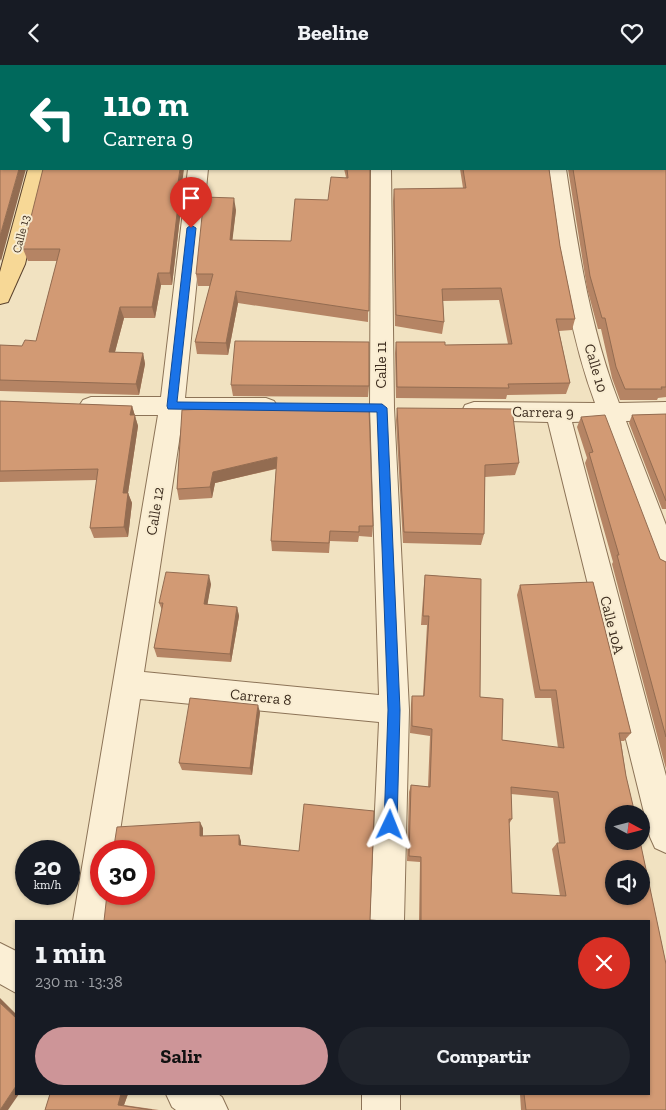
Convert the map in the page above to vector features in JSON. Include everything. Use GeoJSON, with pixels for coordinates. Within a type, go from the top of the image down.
{"type":"FeatureCollection","features":[{"type":"Feature","properties":{"kind":"main road","name":"Calle 13"},"geometry":{"type":"LineString","coordinates":[[0,297],[14,264],[38,170]]}},
{"type":"Feature","properties":{"kind":"street","name":"Calle 12"},"geometry":{"type":"LineString","coordinates":[[90,920],[172,406],[198,170]]}},
{"type":"Feature","properties":{"kind":"street","name":"Calle 11"},"geometry":{"type":"LineString","coordinates":[[381,170],[382,408],[394,710],[387,920]]}},
{"type":"Feature","properties":{"kind":"street","name":"Calle 10"},"geometry":{"type":"LineString","coordinates":[[556,170],[574,288],[598,379],[666,560]]}},
{"type":"Feature","properties":{"kind":"street"},"geometry":{"type":"LineString","coordinates":[[70,406],[292,407]]}},
{"type":"Feature","properties":{"kind":"street","name":"Carrera 9"},"geometry":{"type":"LineString","coordinates":[[450,410],[558,413],[666,411]]}},
{"type":"Feature","properties":{"kind":"street","name":"Calle 10A"},"geometry":{"type":"LineString","coordinates":[[558,413],[666,837]]}},
{"type":"Feature","properties":{"kind":"street","name":"Carrera 8"},"geometry":{"type":"LineString","coordinates":[[127,684],[394,710]]}},
{"type":"Feature","properties":{"kind":"street"},"geometry":{"type":"LineString","coordinates":[[0,960],[15,974]]}},
{"type":"Feature","properties":{"kind":"street"},"geometry":{"type":"LineString","coordinates":[[186,1095],[209,1110]]}},
{"type":"Feature","properties":{"kind":"street"},"geometry":{"type":"LineString","coordinates":[[381,1110],[382,1095]]}},
{"type":"Feature","properties":{"kind":"building"},"geometry":{"type":"Polygon","coordinates":[[[0,170],[19,170],[0,236],[0,170]]]}},
{"type":"Feature","properties":{"kind":"building"},"geometry":{"type":"Polygon","coordinates":[[[43,170],[180,170],[176,197],[179,197],[170,273],[158,273],[152,307],[120,307],[109,352],[143,353],[136,384],[0,380],[0,345],[22,346],[25,340],[36,341],[60,249],[23,249],[43,170]]]}},
{"type":"Feature","properties":{"kind":"building"},"geometry":{"type":"Polygon","coordinates":[[[347,170],[370,170],[369,311],[236,291],[226,343],[195,342],[213,274],[196,274],[204,197],[234,198],[230,240],[291,241],[295,199],[328,200],[331,177],[348,178],[347,170]]]}},
{"type":"Feature","properties":{"kind":"building"},"geometry":{"type":"Polygon","coordinates":[[[463,170],[549,170],[560,246],[575,319],[556,319],[570,383],[508,384],[509,388],[397,387],[396,342],[445,342],[445,345],[512,344],[501,288],[442,289],[444,322],[396,315],[394,189],[466,188],[463,170]]]}},
{"type":"Feature","properties":{"kind":"building"},"geometry":{"type":"Polygon","coordinates":[[[573,170],[666,170],[666,387],[661,387],[662,389],[625,389],[616,367],[605,318],[602,318],[590,276],[573,170]]]}},
{"type":"Feature","properties":{"kind":"building"},"geometry":{"type":"Polygon","coordinates":[[[235,341],[369,342],[369,386],[231,385],[235,341]]]}},
{"type":"Feature","properties":{"kind":"building"},"geometry":{"type":"Polygon","coordinates":[[[0,401],[132,406],[130,415],[135,415],[123,493],[128,493],[124,527],[90,528],[98,469],[0,471],[0,401]]]}},
{"type":"Feature","properties":{"kind":"building"},"geometry":{"type":"Polygon","coordinates":[[[229,406],[369,407],[373,526],[359,526],[359,532],[330,531],[329,543],[271,541],[277,457],[213,472],[210,487],[177,489],[182,410],[229,408],[229,406]]]}},
{"type":"Feature","properties":{"kind":"building"},"geometry":{"type":"Polygon","coordinates":[[[397,408],[512,409],[519,463],[485,465],[484,534],[404,532],[397,408]]]}},
{"type":"Feature","properties":{"kind":"building"},"geometry":{"type":"Polygon","coordinates":[[[666,414],[666,501],[632,415],[666,414]]]}},
{"type":"Feature","properties":{"kind":"building"},"geometry":{"type":"Polygon","coordinates":[[[605,415],[660,559],[666,562],[666,737],[617,555],[619,555],[589,453],[593,452],[581,417],[605,415]]]}},
{"type":"Feature","properties":{"kind":"building"},"geometry":{"type":"Polygon","coordinates":[[[166,572],[209,575],[204,604],[237,607],[230,654],[154,648],[163,603],[159,603],[166,572]]]}},
{"type":"Feature","properties":{"kind":"building"},"geometry":{"type":"Polygon","coordinates":[[[425,575],[481,579],[480,697],[503,699],[502,740],[564,748],[556,690],[540,690],[520,585],[593,582],[631,733],[619,733],[633,805],[605,805],[605,850],[642,850],[644,860],[605,860],[605,905],[650,905],[650,888],[666,964],[666,1110],[526,1110],[524,1095],[650,1095],[650,920],[421,920],[421,857],[409,856],[411,785],[430,787],[432,729],[412,726],[412,696],[424,696],[429,616],[423,616],[425,575]],[[511,787],[512,819],[509,819],[512,893],[566,896],[557,843],[565,843],[558,792],[511,787]]]}},
{"type":"Feature","properties":{"kind":"building"},"geometry":{"type":"Polygon","coordinates":[[[190,698],[258,705],[250,768],[179,763],[190,698]]]}},
{"type":"Feature","properties":{"kind":"building"},"geometry":{"type":"Polygon","coordinates":[[[304,804],[374,811],[370,920],[104,920],[106,905],[155,905],[155,840],[115,840],[117,827],[200,822],[200,836],[239,835],[239,845],[299,851],[304,804]]]}},
{"type":"Feature","properties":{"kind":"building"},"geometry":{"type":"Polygon","coordinates":[[[0,1003],[15,1017],[15,1088],[0,1110],[0,1003]]]}},
{"type":"Feature","properties":{"kind":"building"},"geometry":{"type":"Polygon","coordinates":[[[50,1095],[121,1095],[118,1105],[152,1110],[45,1110],[50,1095]]]}},
{"type":"Feature","properties":{"kind":"route"},"geometry":{"type":"LineString","coordinates":[[191,228],[172,406],[382,408],[394,710],[390,825]]}}]}
